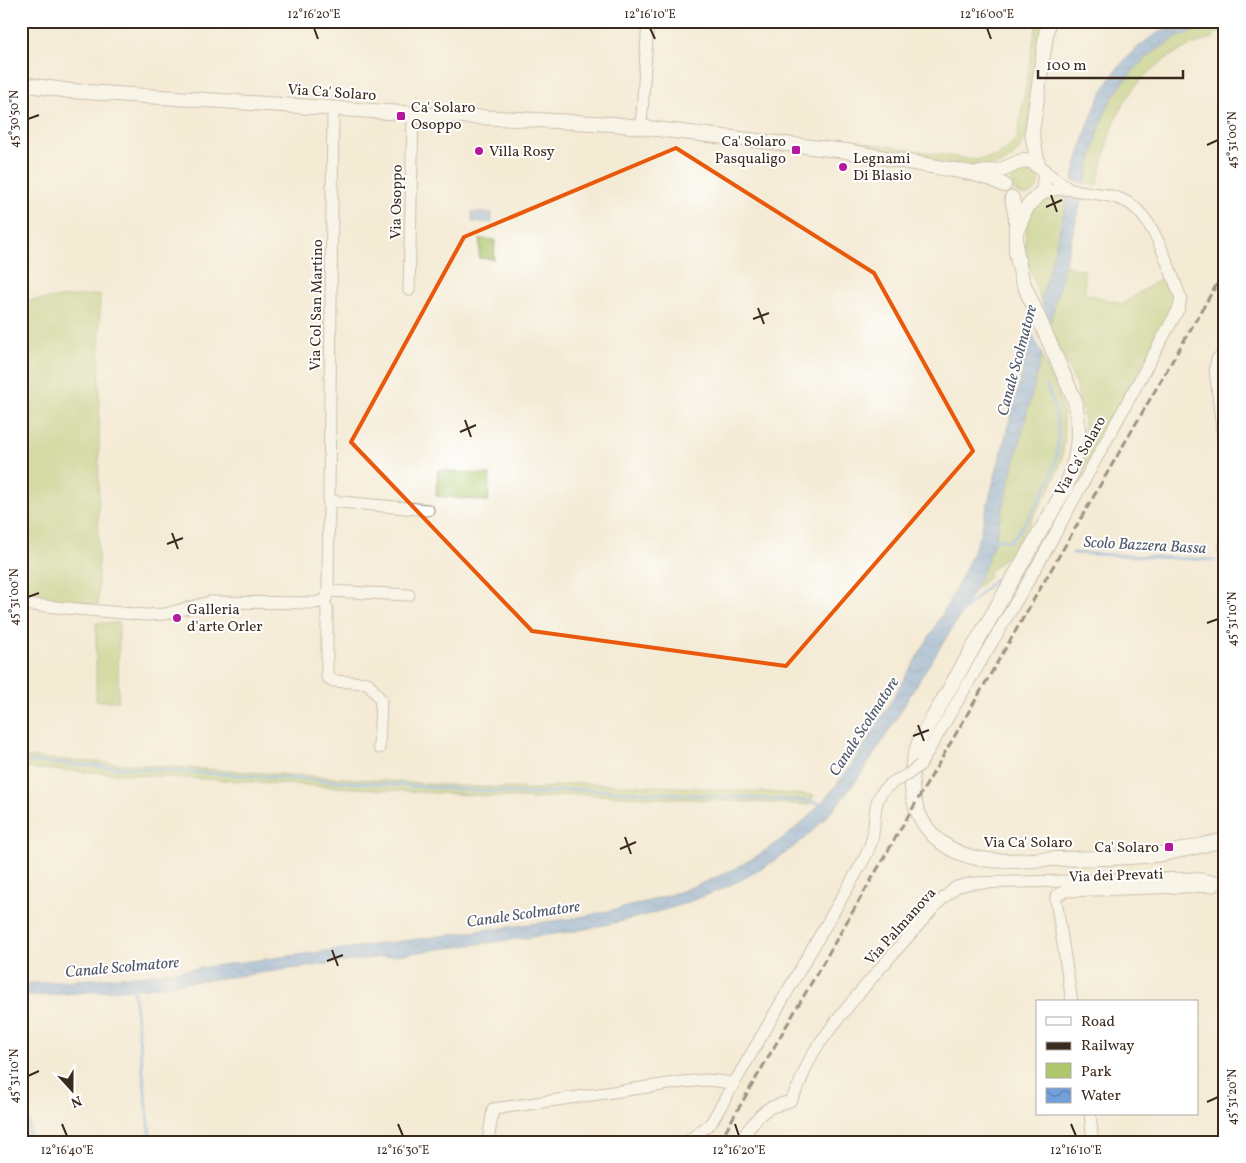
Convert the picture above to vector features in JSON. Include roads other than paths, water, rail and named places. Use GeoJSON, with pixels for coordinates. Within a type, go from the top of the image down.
{"type":"FeatureCollection","features":[{"type":"Feature","properties":{"kind":"street"},"geometry":{"type":"LineString","coordinates":[[642,127],[648,21]]}},
{"type":"Feature","properties":{"kind":"street"},"geometry":{"type":"LineString","coordinates":[[1040,167],[1032,133],[1048,21]]}},
{"type":"Feature","properties":{"kind":"street","name":"Via Ca' Solaro"},"geometry":{"type":"LineString","coordinates":[[21,84],[71,91],[642,127],[820,147],[971,173],[992,179],[1004,186],[1012,198],[1017,232],[1018,266],[1070,388],[1077,412],[1078,447],[1072,472],[1045,526],[920,740],[912,763],[910,776],[917,812],[930,832],[948,848],[975,858],[987,860],[1154,855],[1225,840]]}},
{"type":"Feature","properties":{"kind":"street","name":"Via Col San Martino"},"geometry":{"type":"LineString","coordinates":[[333,108],[329,501],[326,596],[327,677],[333,681],[368,683],[381,700],[379,748]]}},
{"type":"Feature","properties":{"kind":"street","name":"Via Osoppo"},"geometry":{"type":"LineString","coordinates":[[409,290],[413,114]]}},
{"type":"Feature","properties":{"kind":"street"},"geometry":{"type":"LineString","coordinates":[[1004,186],[1004,178],[1032,133]]}},
{"type":"Feature","properties":{"kind":"street","name":"Via Ca' Solaro"},"geometry":{"type":"LineString","coordinates":[[971,173],[990,173],[1024,160],[1040,167],[1069,189]]}},
{"type":"Feature","properties":{"kind":"street","name":"Via Ca' Solaro"},"geometry":{"type":"LineString","coordinates":[[1017,232],[1021,217],[1046,184],[1040,167]]}},
{"type":"Feature","properties":{"kind":"street","name":"Via Ca' Solaro"},"geometry":{"type":"LineString","coordinates":[[687,1142],[711,1123],[862,863],[873,834],[875,806],[886,786],[907,776],[920,765],[1044,554],[1179,308],[1181,298],[1153,232],[1142,214],[1125,201],[1115,197],[1055,188],[1026,202],[1012,198]]}},
{"type":"Feature","properties":{"kind":"street"},"geometry":{"type":"LineString","coordinates":[[1221,356],[1215,368],[1225,456]]}},
{"type":"Feature","properties":{"kind":"street"},"geometry":{"type":"LineString","coordinates":[[329,501],[428,510]]}},
{"type":"Feature","properties":{"kind":"street"},"geometry":{"type":"LineString","coordinates":[[1225,545],[1225,550]]}},
{"type":"Feature","properties":{"kind":"street"},"geometry":{"type":"LineString","coordinates":[[21,604],[145,615],[165,614],[210,602],[316,603],[326,596],[409,596]]}},
{"type":"Feature","properties":{"kind":"street","name":"Via Palmanova"},"geometry":{"type":"LineString","coordinates":[[738,1142],[760,1115],[769,1108],[790,1101],[800,1086],[804,1068],[828,1032],[937,904],[956,887],[972,883],[1194,878],[1224,883]]}},
{"type":"Feature","properties":{"kind":"street","name":"Via dei Prevati"},"geometry":{"type":"LineString","coordinates":[[1072,1000],[1056,900],[1060,893],[1072,890],[1220,886],[1224,883]]}},
{"type":"Feature","properties":{"kind":"street"},"geometry":{"type":"LineString","coordinates":[[488,1142],[493,1109],[683,1082],[707,1080],[734,1084]]}},
{"type":"Feature","properties":{"kind":"street"},"geometry":{"type":"LineString","coordinates":[[1090,1116],[1092,1133]]}},
{"type":"Feature","properties":{"kind":"water"},"geometry":{"type":"Polygon","coordinates":[[[1180,21],[1225,21],[1225,24],[1206,27],[1172,41],[1156,50],[1129,75],[1104,115],[1085,183],[1072,181],[1087,130],[1105,86],[1118,67],[1134,50],[1180,21]]]}},
{"type":"Feature","properties":{"kind":"water"},"geometry":{"type":"Polygon","coordinates":[[[1069,194],[1082,197],[989,558],[972,594],[868,764],[845,796],[805,837],[776,859],[745,878],[712,893],[677,906],[606,925],[570,932],[147,988],[21,997],[21,984],[145,975],[568,919],[637,904],[672,894],[705,882],[767,850],[795,828],[821,803],[844,775],[923,648],[971,556],[979,537],[1069,194]]]}},
{"type":"Feature","properties":{"kind":"water"},"geometry":{"type":"Polygon","coordinates":[[[472,212],[492,213],[492,223],[472,222],[472,212]]]}},
{"type":"Feature","properties":{"kind":"waterway"},"geometry":{"type":"LineString","coordinates":[[991,538],[1009,541],[1017,534],[1030,516],[1049,481],[1055,464],[1058,428],[1047,386]]}},
{"type":"Feature","properties":{"kind":"waterway","name":"Scolo Bazzera Bassa"},"geometry":{"type":"LineString","coordinates":[[1073,553],[1215,560]]}},
{"type":"Feature","properties":{"kind":"waterway","name":"Scolo Bazzera Bassa"},"geometry":{"type":"LineString","coordinates":[[957,614],[966,608],[995,579]]}},
{"type":"Feature","properties":{"kind":"waterway"},"geometry":{"type":"LineString","coordinates":[[21,761],[536,794],[578,789],[806,801],[823,804]]}},
{"type":"Feature","properties":{"kind":"waterway"},"geometry":{"type":"LineString","coordinates":[[133,986],[151,1142]]}},
{"type":"Feature","properties":{"kind":"waterway"},"geometry":{"type":"LineString","coordinates":[[21,1098],[28,1142]]}},
{"type":"Feature","properties":{"kind":"railway"},"geometry":{"type":"LineString","coordinates":[[719,1142],[1225,270]]}},
{"type":"Feature","properties":{"kind":"place","name":"Ca' Solaro Osoppo"},"geometry":{"type":"Point","coordinates":[401,116]}},
{"type":"Feature","properties":{"kind":"place","name":"Ca' Solaro Pasqualigo"},"geometry":{"type":"Point","coordinates":[796,150]}},
{"type":"Feature","properties":{"kind":"place","name":"Villa Rosy"},"geometry":{"type":"Point","coordinates":[479,151]}},
{"type":"Feature","properties":{"kind":"place","name":"Legnami Di Blasio"},"geometry":{"type":"Point","coordinates":[843,167]}},
{"type":"Feature","properties":{"kind":"place","name":"Galleria d'arte Orler"},"geometry":{"type":"Point","coordinates":[177,618]}},
{"type":"Feature","properties":{"kind":"place","name":"Ca' Solaro"},"geometry":{"type":"Point","coordinates":[1169,847]}},
{"type":"Feature","properties":{"kind":"water label","name":"Canale Scolmatore"},"geometry":{"type":"Point","coordinates":[1016,360]}},
{"type":"Feature","properties":{"kind":"water label","name":"Canale Scolmatore"},"geometry":{"type":"Point","coordinates":[863,726]}},
{"type":"Feature","properties":{"kind":"water label","name":"Canale Scolmatore"},"geometry":{"type":"Point","coordinates":[523,913]}},
{"type":"Feature","properties":{"kind":"water label","name":"Canale Scolmatore"},"geometry":{"type":"Point","coordinates":[122,966]}}]}
